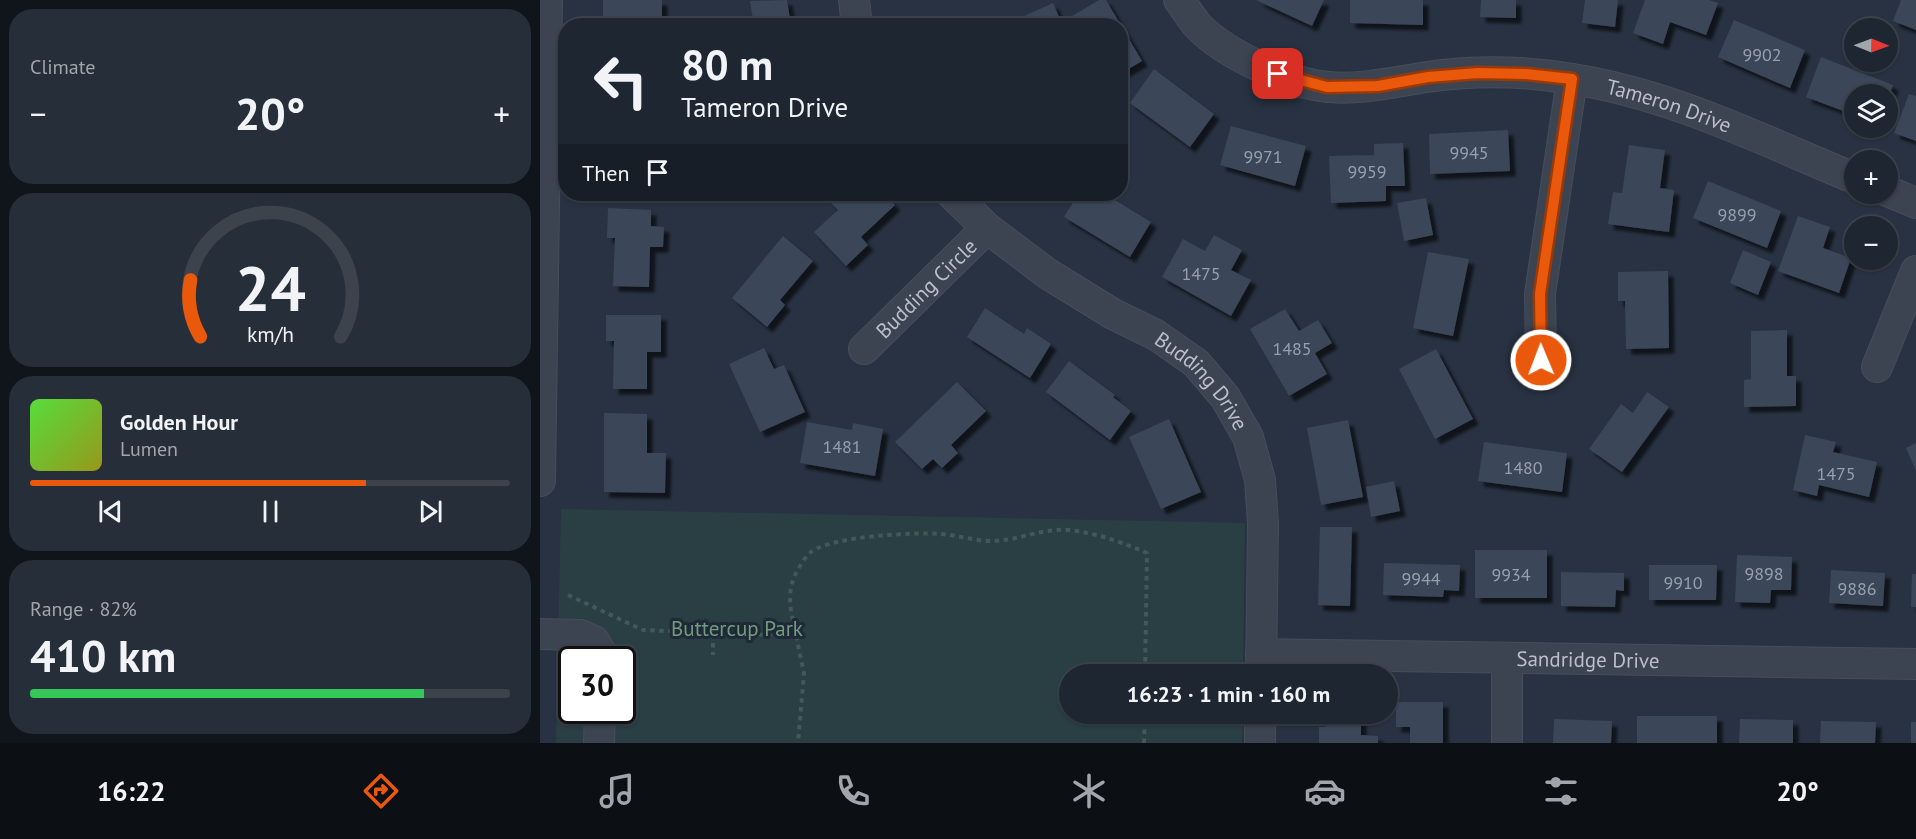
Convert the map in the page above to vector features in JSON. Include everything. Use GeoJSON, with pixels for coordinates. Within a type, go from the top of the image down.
{"type":"FeatureCollection","features":[{"type":"Feature","properties":{"kind":"street"},"geometry":{"type":"LineString","coordinates":[[540,481],[547,0]]}},
{"type":"Feature","properties":{"kind":"street"},"geometry":{"type":"LineString","coordinates":[[854,0],[856,18]]}},
{"type":"Feature","properties":{"kind":"street","name":"Tameron Drive"},"geometry":{"type":"LineString","coordinates":[[1179,0],[1198,26],[1235,54],[1278,74],[1327,87],[1378,86],[1428,77],[1478,73],[1526,74],[1572,79],[1638,92],[1700,114],[1844,174]]}},
{"type":"Feature","properties":{"kind":"street"},"geometry":{"type":"LineString","coordinates":[[1541,360],[1540,294],[1572,79]]}},
{"type":"Feature","properties":{"kind":"street"},"geometry":{"type":"LineString","coordinates":[[1898,196],[1916,203]]}},
{"type":"Feature","properties":{"kind":"street","name":"Budding Drive"},"geometry":{"type":"LineString","coordinates":[[959,201],[987,228],[1048,274],[1113,314],[1156,335],[1196,363],[1225,397],[1248,437],[1260,480],[1263,524],[1261,664]]}},
{"type":"Feature","properties":{"kind":"street","name":"Budding Circle"},"geometry":{"type":"LineString","coordinates":[[864,349],[987,228]]}},
{"type":"Feature","properties":{"kind":"street"},"geometry":{"type":"LineString","coordinates":[[1877,367],[1916,271]]}},
{"type":"Feature","properties":{"kind":"street"},"geometry":{"type":"LineString","coordinates":[[540,634],[580,635],[594,641],[597,646]]}},
{"type":"Feature","properties":{"kind":"street"},"geometry":{"type":"LineString","coordinates":[[1507,658],[1507,743]]}},
{"type":"Feature","properties":{"kind":"street","name":"Sandridge Drive"},"geometry":{"type":"LineString","coordinates":[[1261,664],[1507,658],[1916,664]]}},
{"type":"Feature","properties":{"kind":"street"},"geometry":{"type":"LineString","coordinates":[[599,743],[600,724]]}},
{"type":"Feature","properties":{"kind":"street"},"geometry":{"type":"LineString","coordinates":[[1260,724],[1260,743]]}},
{"type":"Feature","properties":{"kind":"path"},"geometry":{"type":"LineString","coordinates":[[798,743],[804,673],[789,590],[794,576],[810,552],[824,545],[858,538],[926,534],[992,541],[1065,530],[1115,539],[1147,553],[1145,664]]}},
{"type":"Feature","properties":{"kind":"path"},"geometry":{"type":"LineString","coordinates":[[568,595],[643,630],[796,636]]}},
{"type":"Feature","properties":{"kind":"path"},"geometry":{"type":"LineString","coordinates":[[713,634],[713,655]]}},
{"type":"Feature","properties":{"kind":"path"},"geometry":{"type":"LineString","coordinates":[[1144,743],[1145,724]]}},
{"type":"Feature","properties":{"kind":"green space","name":"Buttercup Park"},"geometry":{"type":"Polygon","coordinates":[[[561,509],[1245,523],[1243,664],[1059,664],[1059,724],[1243,724],[1242,743],[556,743],[558,649],[558,724],[636,724],[636,646],[558,646],[561,509]]]}},
{"type":"Feature","properties":{"kind":"building"},"geometry":{"type":"Polygon","coordinates":[[[603,0],[662,0],[662,18],[603,18],[603,0]]]}},
{"type":"Feature","properties":{"kind":"building"},"geometry":{"type":"Polygon","coordinates":[[[787,0],[790,18],[753,18],[750,1],[787,0]]]}},
{"type":"Feature","properties":{"kind":"building"},"geometry":{"type":"Polygon","coordinates":[[[1099,0],[1106,0],[1117,18],[1069,18],[1099,0]]]}},
{"type":"Feature","properties":{"kind":"building"},"geometry":{"type":"Polygon","coordinates":[[[1256,0],[1324,0],[1312,26],[1256,0]]]}},
{"type":"Feature","properties":{"kind":"building"},"geometry":{"type":"Polygon","coordinates":[[[1350,0],[1423,0],[1423,25],[1350,23],[1350,0]]]}},
{"type":"Feature","properties":{"kind":"building"},"geometry":{"type":"Polygon","coordinates":[[[1481,0],[1516,0],[1516,18],[1480,17],[1481,0]]]}},
{"type":"Feature","properties":{"kind":"building"},"geometry":{"type":"Polygon","coordinates":[[[1585,0],[1618,0],[1615,27],[1582,23],[1585,0]]]}},
{"type":"Feature","properties":{"kind":"building"},"geometry":{"type":"Polygon","coordinates":[[[1645,0],[1709,0],[1718,3],[1706,35],[1670,22],[1663,44],[1633,33],[1645,0]]]}},
{"type":"Feature","properties":{"kind":"building"},"geometry":{"type":"Polygon","coordinates":[[[1901,0],[1916,0],[1916,30],[1898,23],[1898,18],[1894,18],[1901,0]]]}},
{"type":"Feature","properties":{"kind":"building"},"geometry":{"type":"Polygon","coordinates":[[[1053,3],[1060,18],[1022,18],[1053,3]]]}},
{"type":"Feature","properties":{"kind":"building"},"geometry":{"type":"Polygon","coordinates":[[[1734,20],[1805,50],[1790,88],[1718,57],[1734,20]]]}},
{"type":"Feature","properties":{"kind":"building"},"geometry":{"type":"Polygon","coordinates":[[[1128,37],[1142,61],[1128,69],[1128,37]]]}},
{"type":"Feature","properties":{"kind":"building"},"geometry":{"type":"Polygon","coordinates":[[[1821,57],[1844,66],[1844,72],[1860,72],[1890,84],[1844,84],[1844,111],[1806,97],[1821,57]]]}},
{"type":"Feature","properties":{"kind":"building"},"geometry":{"type":"Polygon","coordinates":[[[1154,69],[1214,114],[1190,147],[1130,103],[1154,69]]]}},
{"type":"Feature","properties":{"kind":"building"},"geometry":{"type":"Polygon","coordinates":[[[1909,94],[1916,96],[1916,141],[1898,134],[1898,123],[1909,94]]]}},
{"type":"Feature","properties":{"kind":"building"},"geometry":{"type":"Polygon","coordinates":[[[1231,126],[1306,146],[1295,186],[1220,165],[1231,126]]]}},
{"type":"Feature","properties":{"kind":"building"},"geometry":{"type":"Polygon","coordinates":[[[1508,130],[1510,171],[1430,174],[1429,134],[1508,130]]]}},
{"type":"Feature","properties":{"kind":"building"},"geometry":{"type":"Polygon","coordinates":[[[1403,143],[1405,186],[1386,186],[1386,201],[1331,203],[1329,156],[1374,155],[1374,144],[1403,143]]]}},
{"type":"Feature","properties":{"kind":"building"},"geometry":{"type":"Polygon","coordinates":[[[1629,145],[1665,150],[1660,188],[1674,190],[1669,232],[1608,224],[1613,192],[1622,193],[1629,145]]]}},
{"type":"Feature","properties":{"kind":"building"},"geometry":{"type":"Polygon","coordinates":[[[1708,181],[1781,211],[1767,248],[1693,218],[1708,181]]]}},
{"type":"Feature","properties":{"kind":"building"},"geometry":{"type":"Polygon","coordinates":[[[1426,198],[1433,235],[1404,241],[1397,203],[1426,198]]]}},
{"type":"Feature","properties":{"kind":"building"},"geometry":{"type":"Polygon","coordinates":[[[829,201],[891,201],[895,205],[861,237],[868,245],[846,266],[814,232],[838,210],[829,201]]]}},
{"type":"Feature","properties":{"kind":"building"},"geometry":{"type":"Polygon","coordinates":[[[1074,201],[1116,201],[1151,222],[1130,257],[1064,217],[1074,201]]]}},
{"type":"Feature","properties":{"kind":"building"},"geometry":{"type":"Polygon","coordinates":[[[608,208],[651,210],[651,226],[664,227],[663,247],[650,247],[649,287],[613,286],[615,238],[607,238],[608,208]]]}},
{"type":"Feature","properties":{"kind":"building"},"geometry":{"type":"Polygon","coordinates":[[[1798,216],[1830,227],[1823,248],[1844,256],[1844,270],[1847,270],[1839,293],[1778,271],[1798,216]]]}},
{"type":"Feature","properties":{"kind":"building"},"geometry":{"type":"Polygon","coordinates":[[[1214,235],[1242,250],[1231,270],[1251,280],[1231,316],[1162,277],[1183,239],[1205,251],[1214,235]]]}},
{"type":"Feature","properties":{"kind":"building"},"geometry":{"type":"Polygon","coordinates":[[[783,236],[813,261],[780,300],[785,305],[767,327],[732,298],[783,236]]]}},
{"type":"Feature","properties":{"kind":"building"},"geometry":{"type":"Polygon","coordinates":[[[1743,250],[1771,262],[1758,295],[1730,283],[1743,250]]]}},
{"type":"Feature","properties":{"kind":"building"},"geometry":{"type":"Polygon","coordinates":[[[1428,252],[1469,259],[1453,336],[1413,328],[1428,252]]]}},
{"type":"Feature","properties":{"kind":"building"},"geometry":{"type":"Polygon","coordinates":[[[1668,271],[1669,348],[1626,349],[1625,301],[1618,301],[1618,272],[1668,271]]]}},
{"type":"Feature","properties":{"kind":"building"},"geometry":{"type":"Polygon","coordinates":[[[985,308],[1024,334],[1027,328],[1051,344],[1030,378],[967,337],[985,308]]]}},
{"type":"Feature","properties":{"kind":"building"},"geometry":{"type":"Polygon","coordinates":[[[1285,309],[1299,331],[1318,320],[1332,343],[1315,353],[1327,374],[1289,396],[1250,329],[1285,309]]]}},
{"type":"Feature","properties":{"kind":"building"},"geometry":{"type":"Polygon","coordinates":[[[606,315],[661,315],[661,352],[647,352],[647,389],[613,389],[614,341],[606,341],[606,315]]]}},
{"type":"Feature","properties":{"kind":"building"},"geometry":{"type":"Polygon","coordinates":[[[1787,330],[1787,376],[1796,376],[1796,406],[1744,407],[1744,380],[1751,379],[1751,331],[1787,330]]]}},
{"type":"Feature","properties":{"kind":"building"},"geometry":{"type":"Polygon","coordinates":[[[764,348],[774,369],[784,365],[805,412],[760,432],[729,364],[764,348]]]}},
{"type":"Feature","properties":{"kind":"building"},"geometry":{"type":"Polygon","coordinates":[[[1436,349],[1473,419],[1435,439],[1399,369],[1436,349]]]}},
{"type":"Feature","properties":{"kind":"building"},"geometry":{"type":"Polygon","coordinates":[[[1069,361],[1115,395],[1113,397],[1131,411],[1110,440],[1046,392],[1069,361]]]}},
{"type":"Feature","properties":{"kind":"building"},"geometry":{"type":"Polygon","coordinates":[[[957,382],[986,411],[951,445],[958,453],[942,468],[933,459],[922,469],[895,442],[957,382]]]}},
{"type":"Feature","properties":{"kind":"building"},"geometry":{"type":"Polygon","coordinates":[[[1647,392],[1669,407],[1622,472],[1589,449],[1621,404],[1633,413],[1647,392]]]}},
{"type":"Feature","properties":{"kind":"building"},"geometry":{"type":"Polygon","coordinates":[[[604,413],[647,414],[647,453],[666,453],[665,493],[604,492],[604,413]]]}},
{"type":"Feature","properties":{"kind":"building"},"geometry":{"type":"Polygon","coordinates":[[[1169,419],[1201,492],[1161,509],[1129,437],[1169,419]]]}},
{"type":"Feature","properties":{"kind":"building"},"geometry":{"type":"Polygon","coordinates":[[[1348,420],[1363,497],[1321,505],[1307,428],[1348,420]]]}},
{"type":"Feature","properties":{"kind":"building"},"geometry":{"type":"Polygon","coordinates":[[[807,422],[852,430],[853,423],[883,429],[875,476],[800,463],[807,422]]]}},
{"type":"Feature","properties":{"kind":"building"},"geometry":{"type":"Polygon","coordinates":[[[1805,435],[1836,442],[1833,452],[1877,462],[1869,497],[1819,485],[1817,496],[1793,490],[1805,435]]]}},
{"type":"Feature","properties":{"kind":"building"},"geometry":{"type":"Polygon","coordinates":[[[1484,442],[1567,453],[1562,492],[1478,481],[1484,442]]]}},
{"type":"Feature","properties":{"kind":"building"},"geometry":{"type":"Polygon","coordinates":[[[1916,443],[1916,471],[1906,448],[1916,443]]]}},
{"type":"Feature","properties":{"kind":"building"},"geometry":{"type":"Polygon","coordinates":[[[1394,481],[1400,511],[1371,517],[1366,487],[1394,481]]]}},
{"type":"Feature","properties":{"kind":"building"},"geometry":{"type":"Polygon","coordinates":[[[1320,527],[1352,527],[1350,606],[1318,605],[1320,527]]]}},
{"type":"Feature","properties":{"kind":"building"},"geometry":{"type":"Polygon","coordinates":[[[1475,550],[1547,550],[1547,598],[1475,598],[1475,550]]]}},
{"type":"Feature","properties":{"kind":"building"},"geometry":{"type":"Polygon","coordinates":[[[1737,555],[1792,557],[1791,590],[1771,590],[1770,603],[1735,602],[1737,555]]]}},
{"type":"Feature","properties":{"kind":"building"},"geometry":{"type":"Polygon","coordinates":[[[1384,563],[1460,565],[1459,591],[1444,590],[1443,597],[1383,595],[1384,563]]]}},
{"type":"Feature","properties":{"kind":"building"},"geometry":{"type":"Polygon","coordinates":[[[1649,565],[1717,565],[1716,600],[1649,600],[1649,565]]]}},
{"type":"Feature","properties":{"kind":"building"},"geometry":{"type":"Polygon","coordinates":[[[1831,570],[1885,573],[1883,606],[1829,603],[1831,570]]]}},
{"type":"Feature","properties":{"kind":"building"},"geometry":{"type":"Polygon","coordinates":[[[1561,572],[1624,573],[1624,591],[1616,590],[1615,607],[1561,606],[1561,572]]]}},
{"type":"Feature","properties":{"kind":"building"},"geometry":{"type":"Polygon","coordinates":[[[1912,574],[1916,574],[1916,607],[1911,607],[1912,574]]]}},
{"type":"Feature","properties":{"kind":"building"},"geometry":{"type":"Polygon","coordinates":[[[1398,702],[1443,702],[1443,743],[1410,743],[1410,727],[1396,727],[1398,702]]]}},
{"type":"Feature","properties":{"kind":"building"},"geometry":{"type":"Polygon","coordinates":[[[1637,716],[1717,716],[1717,743],[1637,743],[1637,716]]]}},
{"type":"Feature","properties":{"kind":"building"},"geometry":{"type":"Polygon","coordinates":[[[1554,719],[1612,721],[1611,743],[1553,743],[1554,719]]]}},
{"type":"Feature","properties":{"kind":"building"},"geometry":{"type":"Polygon","coordinates":[[[1740,719],[1793,720],[1793,743],[1739,743],[1740,719]]]}},
{"type":"Feature","properties":{"kind":"building"},"geometry":{"type":"Polygon","coordinates":[[[1821,721],[1876,722],[1875,743],[1820,743],[1821,721]]]}},
{"type":"Feature","properties":{"kind":"building"},"geometry":{"type":"Polygon","coordinates":[[[1911,722],[1916,722],[1916,743],[1911,743],[1911,722]]]}},
{"type":"Feature","properties":{"kind":"building"},"geometry":{"type":"Polygon","coordinates":[[[1326,724],[1361,724],[1361,735],[1378,736],[1378,743],[1319,743],[1319,727],[1326,727],[1326,724]]]}},
{"type":"Feature","properties":{"kind":"route"},"geometry":{"type":"LineString","coordinates":[[1278,74],[1327,87],[1378,86],[1428,77],[1478,73],[1526,74],[1572,79],[1540,294],[1541,360]]}}]}
